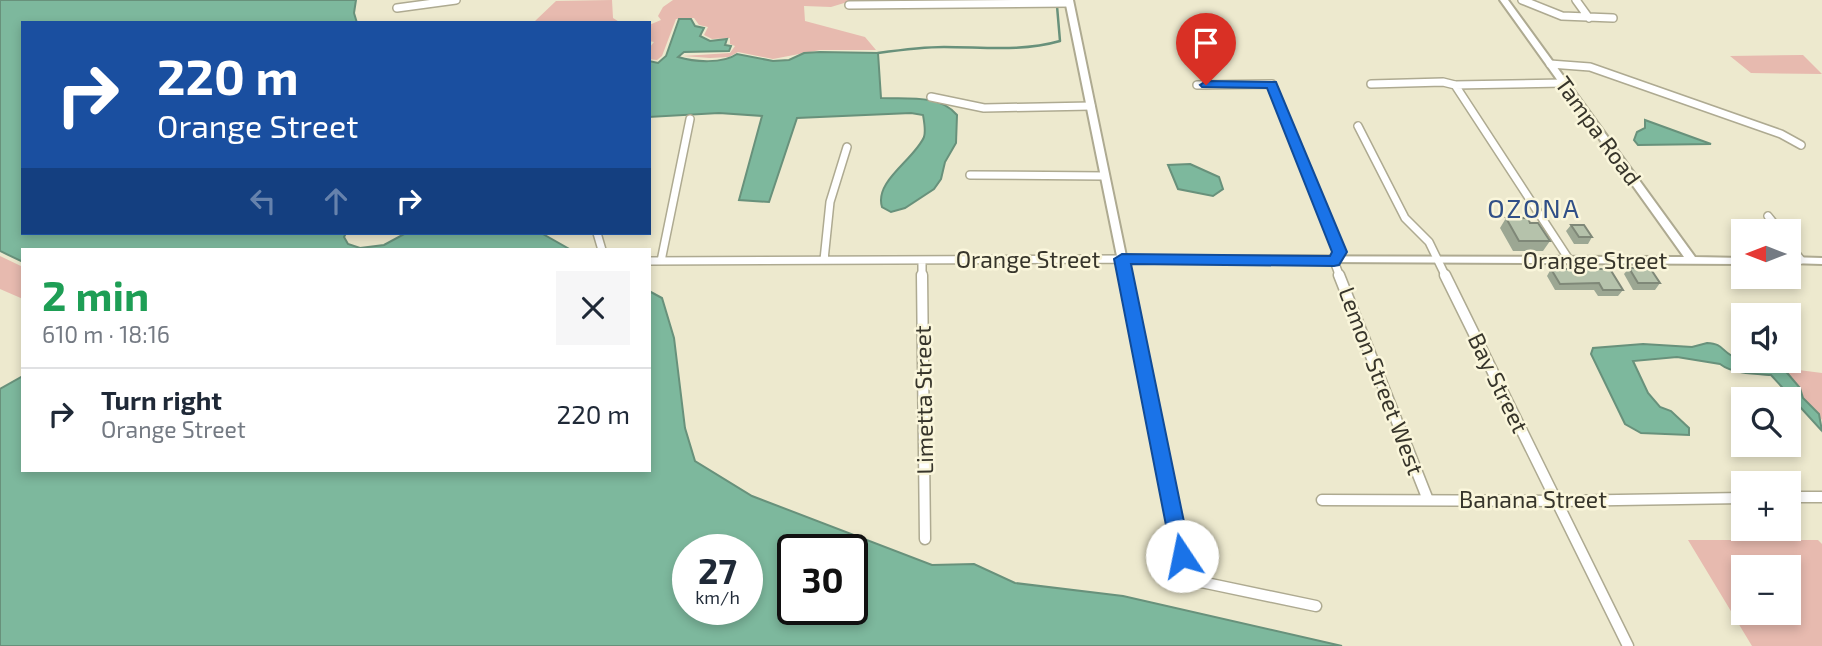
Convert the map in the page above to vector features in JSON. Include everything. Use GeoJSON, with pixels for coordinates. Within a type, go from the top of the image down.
{"type":"FeatureCollection","features":[{"type":"Feature","properties":{"kind":"street"},"geometry":{"type":"LineString","coordinates":[[397,8],[456,0]]}},
{"type":"Feature","properties":{"kind":"street","name":"Tampa Road"},"geometry":{"type":"LineString","coordinates":[[1504,0],[1693,262]]}},
{"type":"Feature","properties":{"kind":"street"},"geometry":{"type":"LineString","coordinates":[[1522,0],[1562,16],[1613,18]]}},
{"type":"Feature","properties":{"kind":"street"},"geometry":{"type":"LineString","coordinates":[[1576,0],[1589,18]]}},
{"type":"Feature","properties":{"kind":"street"},"geometry":{"type":"LineString","coordinates":[[849,5],[1069,1],[1186,579],[1316,606]]}},
{"type":"Feature","properties":{"kind":"street"},"geometry":{"type":"LineString","coordinates":[[1550,65],[1590,67],[1781,134],[1801,145]]}},
{"type":"Feature","properties":{"kind":"street"},"geometry":{"type":"LineString","coordinates":[[1371,84],[1563,83]]}},
{"type":"Feature","properties":{"kind":"street","name":"Lemon Street West"},"geometry":{"type":"LineString","coordinates":[[1197,85],[1272,85],[1339,252],[1334,261],[1428,500]]}},
{"type":"Feature","properties":{"kind":"street"},"geometry":{"type":"LineString","coordinates":[[1455,85],[1570,261]]}},
{"type":"Feature","properties":{"kind":"street"},"geometry":{"type":"LineString","coordinates":[[931,97],[984,108],[1091,106]]}},
{"type":"Feature","properties":{"kind":"street"},"geometry":{"type":"LineString","coordinates":[[661,261],[690,119]]}},
{"type":"Feature","properties":{"kind":"street","name":"Bay Street"},"geometry":{"type":"LineString","coordinates":[[1358,127],[1370,145],[1405,218],[1429,242],[1628,646]]}},
{"type":"Feature","properties":{"kind":"street"},"geometry":{"type":"LineString","coordinates":[[824,260],[826,214],[832,183],[847,147]]}},
{"type":"Feature","properties":{"kind":"street"},"geometry":{"type":"LineString","coordinates":[[970,175],[1104,176]]}},
{"type":"Feature","properties":{"kind":"street","name":"Orange Street"},"geometry":{"type":"LineString","coordinates":[[651,261],[1122,259],[1731,261]]}},
{"type":"Feature","properties":{"kind":"street"},"geometry":{"type":"LineString","coordinates":[[1801,260],[1822,261]]}},
{"type":"Feature","properties":{"kind":"street","name":"Limetta Street"},"geometry":{"type":"LineString","coordinates":[[922,261],[925,539]]}},
{"type":"Feature","properties":{"kind":"street"},"geometry":{"type":"LineString","coordinates":[[1801,497],[1822,497]]}},
{"type":"Feature","properties":{"kind":"street","name":"Banana Street"},"geometry":{"type":"LineString","coordinates":[[1322,500],[1731,498]]}},
{"type":"Feature","properties":{"kind":"shaded area"},"geometry":{"type":"Polygon","coordinates":[[[0,0],[356,0],[354,13],[356,21],[21,21],[21,235],[345,235],[348,244],[360,248],[21,248],[21,261],[0,251],[0,0]]]}},
{"type":"Feature","properties":{"kind":"shaded area"},"geometry":{"type":"Polygon","coordinates":[[[612,0],[613,18],[618,21],[535,21],[556,1],[612,0]]]}},
{"type":"Feature","properties":{"kind":"shaded area"},"geometry":{"type":"Polygon","coordinates":[[[673,0],[854,0],[831,7],[804,6],[805,21],[865,37],[876,50],[820,50],[773,59],[738,52],[729,57],[683,56],[730,53],[735,46],[730,44],[730,38],[712,39],[704,35],[708,27],[699,25],[694,18],[676,19],[662,56],[657,60],[651,59],[651,46],[654,42],[651,41],[651,24],[661,20],[658,16],[663,7],[673,0]]]}},
{"type":"Feature","properties":{"kind":"shaded area"},"geometry":{"type":"Polygon","coordinates":[[[679,19],[691,19],[695,26],[704,28],[700,36],[710,41],[727,39],[725,45],[731,46],[729,51],[684,52],[678,57],[692,60],[716,61],[737,54],[773,61],[789,60],[804,53],[878,53],[881,98],[912,98],[932,101],[950,108],[957,115],[956,143],[934,189],[905,208],[891,212],[882,207],[881,197],[889,179],[924,137],[923,115],[911,113],[797,118],[769,202],[739,200],[762,116],[719,113],[651,117],[651,61],[658,63],[666,56],[679,19]]]}},
{"type":"Feature","properties":{"kind":"shaded area"},"geometry":{"type":"Polygon","coordinates":[[[1803,55],[1822,74],[1751,73],[1730,56],[1803,55]]]}},
{"type":"Feature","properties":{"kind":"shaded area"},"geometry":{"type":"Polygon","coordinates":[[[1645,120],[1711,144],[1638,145],[1634,140],[1637,132],[1645,128],[1645,120]]]}},
{"type":"Feature","properties":{"kind":"shaded area"},"geometry":{"type":"Polygon","coordinates":[[[1190,164],[1219,177],[1223,189],[1213,196],[1178,189],[1168,165],[1190,164]]]}},
{"type":"Feature","properties":{"kind":"shaded area"},"geometry":{"type":"Polygon","coordinates":[[[402,235],[545,235],[567,248],[360,248],[384,245],[402,235]]]}},
{"type":"Feature","properties":{"kind":"shaded area"},"geometry":{"type":"Polygon","coordinates":[[[0,256],[21,266],[21,298],[0,289],[0,256]]]}},
{"type":"Feature","properties":{"kind":"shaded area"},"geometry":{"type":"Polygon","coordinates":[[[651,292],[662,298],[674,338],[685,428],[695,461],[752,496],[851,534],[777,534],[777,625],[868,625],[868,540],[932,565],[974,564],[1015,583],[1123,596],[1342,646],[0,646],[0,389],[21,377],[21,472],[651,472],[651,292]]]}},
{"type":"Feature","properties":{"kind":"shaded area"},"geometry":{"type":"Polygon","coordinates":[[[1707,343],[1719,346],[1731,355],[1731,369],[1720,364],[1677,357],[1633,361],[1648,393],[1660,407],[1671,411],[1689,428],[1689,435],[1641,433],[1625,424],[1591,354],[1593,348],[1643,344],[1692,347],[1707,343]]]}},
{"type":"Feature","properties":{"kind":"shaded area"},"geometry":{"type":"Polygon","coordinates":[[[1801,370],[1822,373],[1822,420],[1803,398],[1799,387],[1787,373],[1801,373],[1801,370]]]}},
{"type":"Feature","properties":{"kind":"shaded area"},"geometry":{"type":"Polygon","coordinates":[[[1744,373],[1787,373],[1799,387],[1782,387],[1771,375],[1744,373]]]}},
{"type":"Feature","properties":{"kind":"shaded area"},"geometry":{"type":"Polygon","coordinates":[[[1801,391],[1803,398],[1819,414],[1822,431],[1801,408],[1801,391]]]}},
{"type":"Feature","properties":{"kind":"shaded area"},"geometry":{"type":"Polygon","coordinates":[[[1688,540],[1818,540],[1822,544],[1822,646],[1752,646],[1739,625],[1801,625],[1801,555],[1731,555],[1731,611],[1688,540]]]}},
{"type":"Feature","properties":{"kind":"building"},"geometry":{"type":"Polygon","coordinates":[[[1506,218],[1528,218],[1530,223],[1538,223],[1550,241],[1519,241],[1506,218]]]}},
{"type":"Feature","properties":{"kind":"building"},"geometry":{"type":"Polygon","coordinates":[[[1571,225],[1584,225],[1592,237],[1579,237],[1571,225]]]}},
{"type":"Feature","properties":{"kind":"building"},"geometry":{"type":"Polygon","coordinates":[[[1629,268],[1650,268],[1660,283],[1638,283],[1629,268]]]}},
{"type":"Feature","properties":{"kind":"building"},"geometry":{"type":"Polygon","coordinates":[[[1551,269],[1610,269],[1623,290],[1603,290],[1599,283],[1560,284],[1551,269]]]}},
{"type":"Feature","properties":{"kind":"waterway"},"geometry":{"type":"LineString","coordinates":[[878,53],[936,47],[1017,48],[1060,41],[1057,6]]}},
{"type":"Feature","properties":{"kind":"district","name":"OZONA"},"geometry":{"type":"Point","coordinates":[1534,209]}},
{"type":"Feature","properties":{"kind":"route"},"geometry":{"type":"LineString","coordinates":[[1182,556],[1122,259],[1334,261],[1339,252],[1272,85],[1206,85]]}}]}
